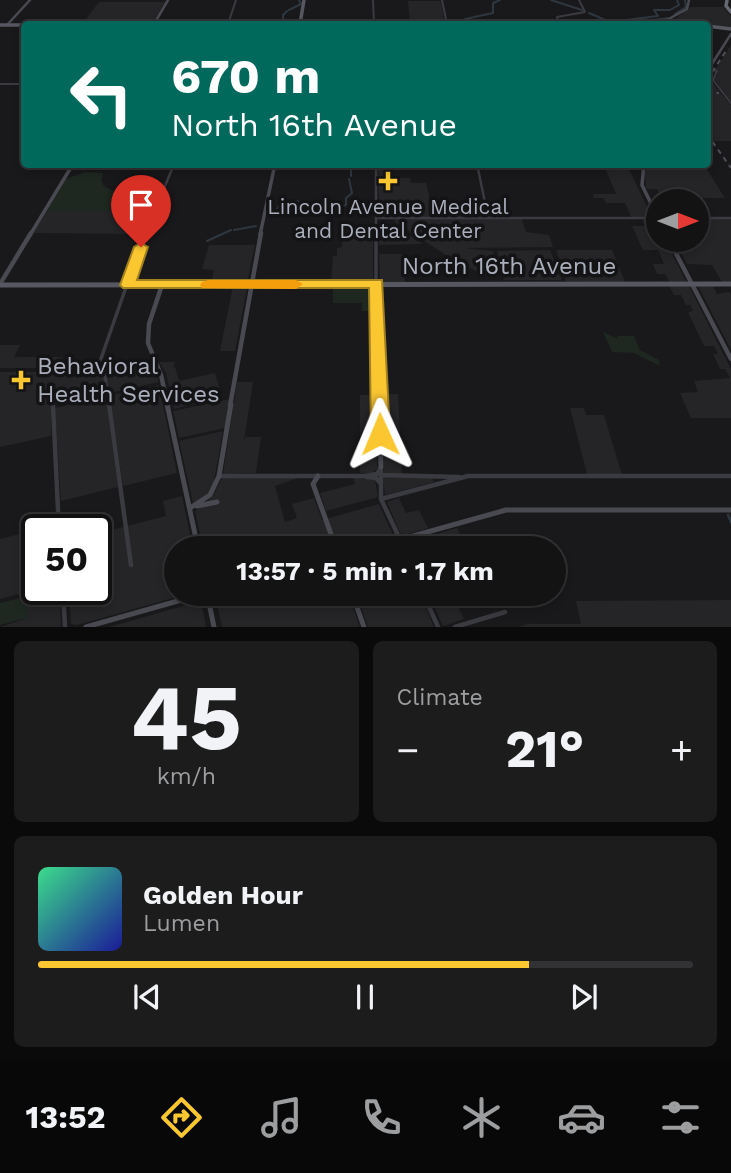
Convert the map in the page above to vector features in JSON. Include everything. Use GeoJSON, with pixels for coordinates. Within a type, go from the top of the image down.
{"type":"FeatureCollection","features":[{"type":"Feature","properties":{"kind":"highway"},"geometry":{"type":"LineString","coordinates":[[727,0],[726,6],[731,12]]}},
{"type":"Feature","properties":{"kind":"main road"},"geometry":{"type":"LineString","coordinates":[[1,31],[30,0]]}},
{"type":"Feature","properties":{"kind":"main road"},"geometry":{"type":"LineString","coordinates":[[156,21],[168,0]]}},
{"type":"Feature","properties":{"kind":"main road"},"geometry":{"type":"LineString","coordinates":[[300,21],[304,0]]}},
{"type":"Feature","properties":{"kind":"main road"},"geometry":{"type":"LineString","coordinates":[[665,21],[687,9],[689,0]]}},
{"type":"Feature","properties":{"kind":"main road"},"geometry":{"type":"LineString","coordinates":[[0,25],[21,25]]}},
{"type":"Feature","properties":{"kind":"main road"},"geometry":{"type":"LineString","coordinates":[[711,26],[731,32],[711,65]]}},
{"type":"Feature","properties":{"kind":"main road"},"geometry":{"type":"LineString","coordinates":[[0,285],[71,168]]}},
{"type":"Feature","properties":{"kind":"main road"},"geometry":{"type":"LineString","coordinates":[[193,507],[214,489],[219,476],[250,284],[274,168]]}},
{"type":"Feature","properties":{"kind":"main road"},"geometry":{"type":"LineString","coordinates":[[643,168],[642,186],[646,194]]}},
{"type":"Feature","properties":{"kind":"main road"},"geometry":{"type":"LineString","coordinates":[[675,252],[731,359]]}},
{"type":"Feature","properties":{"kind":"main road"},"geometry":{"type":"LineString","coordinates":[[376,284],[381,467]]}},
{"type":"Feature","properties":{"kind":"main road","name":"North 16th Avenue"},"geometry":{"type":"LineString","coordinates":[[0,285],[731,284]]}},
{"type":"Feature","properties":{"kind":"main road"},"geometry":{"type":"LineString","coordinates":[[162,285],[149,324],[148,343],[161,375],[193,507],[197,536]]}},
{"type":"Feature","properties":{"kind":"main road"},"geometry":{"type":"LineString","coordinates":[[318,476],[313,484],[331,536]]}},
{"type":"Feature","properties":{"kind":"main road"},"geometry":{"type":"LineString","coordinates":[[193,507],[217,502],[206,498]]}},
{"type":"Feature","properties":{"kind":"main road"},"geometry":{"type":"LineString","coordinates":[[411,536],[506,510],[731,510]]}},
{"type":"Feature","properties":{"kind":"main road"},"geometry":{"type":"LineString","coordinates":[[86,627],[164,605]]}},
{"type":"Feature","properties":{"kind":"main road"},"geometry":{"type":"LineString","coordinates":[[210,606],[215,627]]}},
{"type":"Feature","properties":{"kind":"main road"},"geometry":{"type":"LineString","coordinates":[[357,606],[364,627]]}},
{"type":"Feature","properties":{"kind":"street"},"geometry":{"type":"LineString","coordinates":[[229,21],[236,0]]}},
{"type":"Feature","properties":{"kind":"street"},"geometry":{"type":"LineString","coordinates":[[373,0],[374,21]]}},
{"type":"Feature","properties":{"kind":"street"},"geometry":{"type":"LineString","coordinates":[[442,0],[446,21]]}},
{"type":"Feature","properties":{"kind":"street"},"geometry":{"type":"LineString","coordinates":[[558,21],[557,18],[586,10],[579,0]]}},
{"type":"Feature","properties":{"kind":"street"},"geometry":{"type":"LineString","coordinates":[[711,69],[717,71],[713,80],[731,103]]}},
{"type":"Feature","properties":{"kind":"street"},"geometry":{"type":"LineString","coordinates":[[0,84],[21,84]]}},
{"type":"Feature","properties":{"kind":"street"},"geometry":{"type":"LineString","coordinates":[[97,370],[172,168]]}},
{"type":"Feature","properties":{"kind":"street"},"geometry":{"type":"LineString","coordinates":[[376,284],[376,171],[382,168]]}},
{"type":"Feature","properties":{"kind":"street"},"geometry":{"type":"LineString","coordinates":[[478,168],[488,217]]}},
{"type":"Feature","properties":{"kind":"street"},"geometry":{"type":"LineString","coordinates":[[376,218],[646,218]]}},
{"type":"Feature","properties":{"kind":"street"},"geometry":{"type":"LineString","coordinates":[[709,218],[731,218]]}},
{"type":"Feature","properties":{"kind":"street"},"geometry":{"type":"LineString","coordinates":[[104,368],[131,565]]}},
{"type":"Feature","properties":{"kind":"street"},"geometry":{"type":"LineString","coordinates":[[53,406],[59,514]]}},
{"type":"Feature","properties":{"kind":"street"},"geometry":{"type":"LineString","coordinates":[[381,467],[381,499],[399,536]]}},
{"type":"Feature","properties":{"kind":"street"},"geometry":{"type":"LineString","coordinates":[[219,476],[365,476],[377,474],[381,467]]}},
{"type":"Feature","properties":{"kind":"street"},"geometry":{"type":"LineString","coordinates":[[381,475],[461,478],[731,476]]}},
{"type":"Feature","properties":{"kind":"street"},"geometry":{"type":"LineString","coordinates":[[365,476],[376,478],[381,485]]}},
{"type":"Feature","properties":{"kind":"street"},"geometry":{"type":"LineString","coordinates":[[381,499],[461,478]]}},
{"type":"Feature","properties":{"kind":"street"},"geometry":{"type":"LineString","coordinates":[[64,605],[65,627]]}},
{"type":"Feature","properties":{"kind":"street"},"geometry":{"type":"LineString","coordinates":[[429,606],[438,627]]}},
{"type":"Feature","properties":{"kind":"street"},"geometry":{"type":"LineString","coordinates":[[455,627],[505,612]]}},
{"type":"Feature","properties":{"kind":"shaded area"},"geometry":{"type":"Polygon","coordinates":[[[408,1],[441,1],[444,21],[410,21],[408,1]]]}},
{"type":"Feature","properties":{"kind":"shaded area"},"geometry":{"type":"Polygon","coordinates":[[[99,2],[165,2],[154,21],[84,21],[99,2]]]}},
{"type":"Feature","properties":{"kind":"shaded area"},"geometry":{"type":"Polygon","coordinates":[[[691,7],[723,7],[731,16],[731,29],[711,27],[711,21],[675,19],[691,7]]]}},
{"type":"Feature","properties":{"kind":"shaded area"},"geometry":{"type":"Polygon","coordinates":[[[731,45],[731,101],[714,79],[718,74],[716,69],[731,45]]]}},
{"type":"Feature","properties":{"kind":"shaded area"},"geometry":{"type":"Polygon","coordinates":[[[711,81],[731,105],[731,141],[713,141],[711,81]]]}},
{"type":"Feature","properties":{"kind":"shaded area"},"geometry":{"type":"Polygon","coordinates":[[[380,168],[392,168],[392,178],[410,178],[411,183],[426,183],[431,204],[482,204],[485,217],[448,217],[447,211],[432,211],[432,217],[379,217],[378,171],[380,168]]]}},
{"type":"Feature","properties":{"kind":"shaded area"},"geometry":{"type":"Polygon","coordinates":[[[628,168],[646,205],[646,217],[631,217],[625,203],[606,203],[604,198],[594,198],[593,194],[616,194],[606,170],[628,168]]]}},
{"type":"Feature","properties":{"kind":"shaded area"},"geometry":{"type":"Polygon","coordinates":[[[647,168],[706,168],[725,198],[709,198],[709,189],[646,189],[647,168]]]}},
{"type":"Feature","properties":{"kind":"shaded area"},"geometry":{"type":"Polygon","coordinates":[[[85,172],[103,173],[102,183],[111,190],[159,196],[153,211],[47,211],[66,179],[85,172]]]}},
{"type":"Feature","properties":{"kind":"shaded area"},"geometry":{"type":"Polygon","coordinates":[[[47,211],[153,211],[144,234],[33,233],[47,211]]]}},
{"type":"Feature","properties":{"kind":"shaded area"},"geometry":{"type":"Polygon","coordinates":[[[395,218],[522,219],[526,232],[549,235],[553,247],[465,248],[493,251],[498,276],[486,276],[452,259],[395,222],[395,218]]]}},
{"type":"Feature","properties":{"kind":"shaded area"},"geometry":{"type":"Polygon","coordinates":[[[642,219],[646,219],[646,250],[643,250],[632,226],[645,226],[642,219]]]}},
{"type":"Feature","properties":{"kind":"shaded area"},"geometry":{"type":"Polygon","coordinates":[[[709,219],[731,219],[731,282],[722,282],[712,265],[687,264],[680,252],[709,252],[709,219]]]}},
{"type":"Feature","properties":{"kind":"shaded area"},"geometry":{"type":"Polygon","coordinates":[[[379,224],[393,224],[423,244],[379,245],[379,224]]]}},
{"type":"Feature","properties":{"kind":"shaded area"},"geometry":{"type":"Polygon","coordinates":[[[342,230],[373,230],[373,282],[331,282],[333,256],[337,256],[337,248],[342,247],[342,230]]]}},
{"type":"Feature","properties":{"kind":"shaded area"},"geometry":{"type":"Polygon","coordinates":[[[209,245],[255,245],[247,283],[211,283],[214,270],[202,269],[209,245]]]}},
{"type":"Feature","properties":{"kind":"shaded area"},"geometry":{"type":"Polygon","coordinates":[[[550,250],[562,280],[504,280],[497,251],[550,250]]]}},
{"type":"Feature","properties":{"kind":"shaded area"},"geometry":{"type":"Polygon","coordinates":[[[556,250],[612,250],[625,282],[566,282],[556,250]]]}},
{"type":"Feature","properties":{"kind":"shaded area"},"geometry":{"type":"Polygon","coordinates":[[[659,252],[671,252],[687,283],[670,283],[665,274],[657,274],[653,264],[664,264],[659,252]]]}},
{"type":"Feature","properties":{"kind":"shaded area"},"geometry":{"type":"Polygon","coordinates":[[[379,254],[403,254],[405,282],[380,282],[379,254]]]}},
{"type":"Feature","properties":{"kind":"shaded area"},"geometry":{"type":"Polygon","coordinates":[[[233,286],[247,288],[235,351],[220,351],[233,286]]]}},
{"type":"Feature","properties":{"kind":"shaded area"},"geometry":{"type":"Polygon","coordinates":[[[333,286],[373,287],[373,311],[362,311],[362,303],[333,303],[333,286]]]}},
{"type":"Feature","properties":{"kind":"shaded area"},"geometry":{"type":"Polygon","coordinates":[[[669,286],[689,286],[731,369],[731,418],[691,418],[680,393],[698,392],[694,381],[730,378],[725,369],[720,369],[713,354],[718,354],[714,346],[704,346],[688,312],[693,311],[690,305],[686,305],[681,295],[674,295],[669,286]]]}},
{"type":"Feature","properties":{"kind":"shaded area"},"geometry":{"type":"Polygon","coordinates":[[[698,286],[713,286],[717,294],[729,292],[731,295],[731,350],[698,286]]]}},
{"type":"Feature","properties":{"kind":"shaded area"},"geometry":{"type":"Polygon","coordinates":[[[603,332],[618,339],[617,336],[634,336],[640,350],[659,360],[660,366],[634,353],[612,352],[603,332]]]}},
{"type":"Feature","properties":{"kind":"shaded area"},"geometry":{"type":"Polygon","coordinates":[[[0,345],[20,345],[14,357],[63,357],[58,368],[0,368],[0,345]]]}},
{"type":"Feature","properties":{"kind":"shaded area"},"geometry":{"type":"Polygon","coordinates":[[[159,362],[175,362],[173,367],[179,381],[215,373],[222,397],[174,409],[166,373],[159,362]]]}},
{"type":"Feature","properties":{"kind":"shaded area"},"geometry":{"type":"Polygon","coordinates":[[[120,367],[154,367],[159,382],[51,406],[51,436],[0,447],[0,372],[99,372],[120,367]]]}},
{"type":"Feature","properties":{"kind":"shaded area"},"geometry":{"type":"Polygon","coordinates":[[[237,382],[253,382],[244,441],[246,437],[261,437],[256,473],[223,474],[237,382]]]}},
{"type":"Feature","properties":{"kind":"shaded area"},"geometry":{"type":"Polygon","coordinates":[[[159,385],[177,473],[123,486],[113,421],[109,421],[118,487],[61,501],[55,408],[159,385]]]}},
{"type":"Feature","properties":{"kind":"shaded area"},"geometry":{"type":"Polygon","coordinates":[[[382,394],[398,394],[402,474],[384,474],[382,394]]]}},
{"type":"Feature","properties":{"kind":"shaded area"},"geometry":{"type":"Polygon","coordinates":[[[360,395],[375,395],[377,469],[371,473],[360,473],[360,395]]]}},
{"type":"Feature","properties":{"kind":"shaded area"},"geometry":{"type":"Polygon","coordinates":[[[230,399],[225,428],[179,438],[173,411],[230,399]]]}},
{"type":"Feature","properties":{"kind":"shaded area"},"geometry":{"type":"Polygon","coordinates":[[[570,408],[584,408],[586,415],[604,415],[622,475],[587,474],[570,408]]]}},
{"type":"Feature","properties":{"kind":"shaded area"},"geometry":{"type":"Polygon","coordinates":[[[223,431],[213,486],[207,495],[193,503],[179,441],[223,431]]]}},
{"type":"Feature","properties":{"kind":"shaded area"},"geometry":{"type":"Polygon","coordinates":[[[353,477],[375,480],[378,497],[326,511],[320,493],[355,484],[353,477]]]}},
{"type":"Feature","properties":{"kind":"shaded area"},"geometry":{"type":"Polygon","coordinates":[[[383,477],[432,477],[434,482],[385,495],[383,477]]]}},
{"type":"Feature","properties":{"kind":"shaded area"},"geometry":{"type":"Polygon","coordinates":[[[222,478],[298,478],[275,486],[285,522],[297,518],[292,504],[314,498],[322,520],[379,504],[393,535],[200,536],[195,511],[213,496],[222,478]]]}},
{"type":"Feature","properties":{"kind":"shaded area"},"geometry":{"type":"Polygon","coordinates":[[[182,496],[190,536],[164,536],[164,601],[77,625],[71,624],[70,605],[112,605],[112,530],[166,516],[163,501],[182,496]]]}},
{"type":"Feature","properties":{"kind":"shaded area"},"geometry":{"type":"Polygon","coordinates":[[[399,498],[406,513],[419,510],[428,528],[405,535],[400,533],[387,502],[399,498]]]}},
{"type":"Feature","properties":{"kind":"shaded area"},"geometry":{"type":"Polygon","coordinates":[[[457,528],[461,536],[429,536],[457,528]]]}},
{"type":"Feature","properties":{"kind":"shaded area"},"geometry":{"type":"Polygon","coordinates":[[[21,534],[21,593],[0,599],[0,539],[21,534]]]}},
{"type":"Feature","properties":{"kind":"shaded area"},"geometry":{"type":"Polygon","coordinates":[[[21,598],[21,605],[27,605],[27,618],[0,625],[0,603],[21,598]]]}},
{"type":"Feature","properties":{"kind":"shaded area"},"geometry":{"type":"Polygon","coordinates":[[[731,600],[731,627],[519,627],[527,624],[581,624],[576,601],[731,600]]]}},
{"type":"Feature","properties":{"kind":"shaded area"},"geometry":{"type":"Polygon","coordinates":[[[27,605],[60,605],[61,627],[0,627],[27,618],[27,605]]]}},
{"type":"Feature","properties":{"kind":"shaded area"},"geometry":{"type":"Polygon","coordinates":[[[183,606],[202,606],[206,627],[109,627],[183,606]]]}},
{"type":"Feature","properties":{"kind":"shaded area"},"geometry":{"type":"Polygon","coordinates":[[[217,606],[353,606],[360,627],[222,627],[217,606]]]}},
{"type":"Feature","properties":{"kind":"shaded area"},"geometry":{"type":"Polygon","coordinates":[[[361,606],[425,606],[434,627],[368,627],[361,606]]]}},
{"type":"Feature","properties":{"kind":"shaded area"},"geometry":{"type":"Polygon","coordinates":[[[434,606],[458,606],[464,619],[443,626],[434,606]]]}},
{"type":"Feature","properties":{"kind":"waterway"},"geometry":{"type":"LineString","coordinates":[[289,10],[301,4],[299,0]]}},
{"type":"Feature","properties":{"kind":"waterway"},"geometry":{"type":"LineString","coordinates":[[463,21],[493,13],[493,3],[500,0]]}},
{"type":"Feature","properties":{"kind":"waterway"},"geometry":{"type":"LineString","coordinates":[[551,0],[582,10]]}},
{"type":"Feature","properties":{"kind":"waterway"},"geometry":{"type":"LineString","coordinates":[[618,21],[658,16],[654,10],[670,10],[679,5],[677,0]]}},
{"type":"Feature","properties":{"kind":"waterway"},"geometry":{"type":"LineString","coordinates":[[675,14],[686,7],[685,0]]}},
{"type":"Feature","properties":{"kind":"waterway"},"geometry":{"type":"LineString","coordinates":[[283,21],[283,15],[287,11]]}},
{"type":"Feature","properties":{"kind":"waterway"},"geometry":{"type":"LineString","coordinates":[[589,13],[608,21]]}},
{"type":"Feature","properties":{"kind":"waterway"},"geometry":{"type":"LineString","coordinates":[[646,21],[668,18]]}},
{"type":"Feature","properties":{"kind":"waterway"},"geometry":{"type":"LineString","coordinates":[[351,168],[351,176]]}},
{"type":"Feature","properties":{"kind":"waterway"},"geometry":{"type":"LineString","coordinates":[[339,207],[346,205],[346,198],[352,193],[349,179]]}},
{"type":"Feature","properties":{"kind":"waterway"},"geometry":{"type":"LineString","coordinates":[[278,207],[295,201],[313,207]]}},
{"type":"Feature","properties":{"kind":"waterway"},"geometry":{"type":"LineString","coordinates":[[273,215],[277,209]]}},
{"type":"Feature","properties":{"kind":"waterway"},"geometry":{"type":"LineString","coordinates":[[316,209],[327,212],[336,209]]}},
{"type":"Feature","properties":{"kind":"waterway"},"geometry":{"type":"LineString","coordinates":[[234,230],[256,226]]}},
{"type":"Feature","properties":{"kind":"waterway"},"geometry":{"type":"LineString","coordinates":[[207,241],[231,230]]}},
{"type":"Feature","properties":{"kind":"waterway"},"geometry":{"type":"LineString","coordinates":[[728,515],[731,522]]}},
{"type":"Feature","properties":{"kind":"railway"},"geometry":{"type":"LineString","coordinates":[[711,74],[728,48]]}},
{"type":"Feature","properties":{"kind":"railway"},"geometry":{"type":"LineString","coordinates":[[711,93],[719,93]]}},
{"type":"Feature","properties":{"kind":"railway"},"geometry":{"type":"LineString","coordinates":[[711,140],[731,168]]}},
{"type":"Feature","properties":{"kind":"slow traffic"},"geometry":{"type":"LineString","coordinates":[[208,285],[296,284]]}},
{"type":"Feature","properties":{"kind":"place","name":"Lincoln Avenue Medical and Dental Center"},"geometry":{"type":"Point","coordinates":[388,181]}},
{"type":"Feature","properties":{"kind":"place","name":"Behavioral Health Services"},"geometry":{"type":"Point","coordinates":[21,380]}},
{"type":"Feature","properties":{"kind":"route"},"geometry":{"type":"LineString","coordinates":[[141,247],[128,285],[376,284],[380,434]]}}]}
